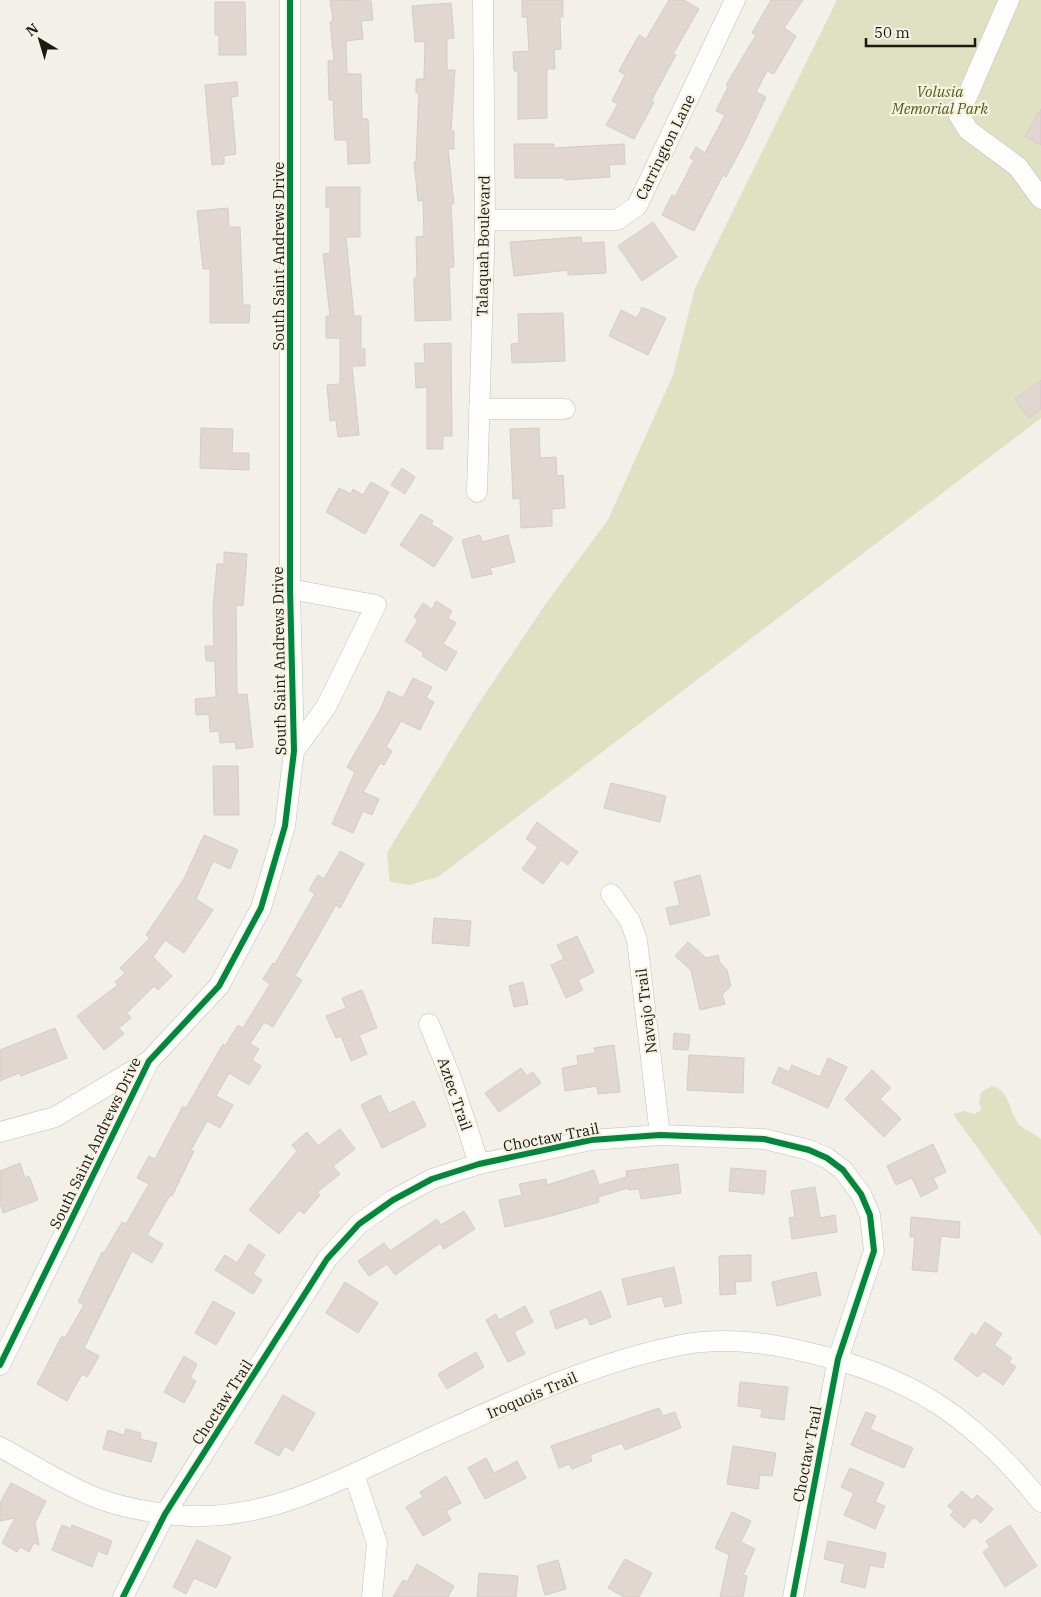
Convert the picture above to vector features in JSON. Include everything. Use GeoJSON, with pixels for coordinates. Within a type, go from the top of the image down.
{"type":"FeatureCollection","features":[{"type":"Feature","properties":{"kind":"street","name":"South Saint Andrews Drive"},"geometry":{"type":"LineString","coordinates":[[0,1365],[9,1332],[149,1061],[219,986],[261,908],[285,826],[294,751],[290,589],[290,0]]}},
{"type":"Feature","properties":{"kind":"street","name":"Talaquah Boulevard"},"geometry":{"type":"LineString","coordinates":[[477,492],[485,220],[483,0]]}},
{"type":"Feature","properties":{"kind":"street","name":"Carrington Lane"},"geometry":{"type":"LineString","coordinates":[[485,220],[617,220],[637,206],[735,0]]}},
{"type":"Feature","properties":{"kind":"street"},"geometry":{"type":"LineString","coordinates":[[1009,0],[959,115],[968,130],[1018,167],[1041,199]]}},
{"type":"Feature","properties":{"kind":"street"},"geometry":{"type":"LineString","coordinates":[[479,409],[565,409]]}},
{"type":"Feature","properties":{"kind":"street"},"geometry":{"type":"LineString","coordinates":[[290,589],[376,605],[326,707],[294,751]]}},
{"type":"Feature","properties":{"kind":"street","name":"Navajo Trail"},"geometry":{"type":"LineString","coordinates":[[611,894],[630,921],[637,940],[660,1135]]}},
{"type":"Feature","properties":{"kind":"street","name":"Aztec Trail"},"geometry":{"type":"LineString","coordinates":[[429,1024],[451,1078],[479,1164]]}},
{"type":"Feature","properties":{"kind":"street"},"geometry":{"type":"LineString","coordinates":[[0,1132],[56,1116],[149,1061]]}},
{"type":"Feature","properties":{"kind":"street","name":"Choctaw Trail"},"geometry":{"type":"LineString","coordinates":[[122,1597],[165,1514],[327,1259],[359,1224],[393,1200],[432,1179],[479,1164],[591,1140],[660,1135],[764,1139],[809,1150],[828,1158],[843,1170],[862,1194],[870,1215],[874,1251],[838,1359],[793,1597]]}},
{"type":"Feature","properties":{"kind":"street","name":"Iroquois Trail"},"geometry":{"type":"LineString","coordinates":[[0,1447],[98,1498],[165,1514],[204,1516],[246,1511],[290,1502],[424,1441],[598,1367],[681,1345],[728,1340],[779,1346],[838,1359],[876,1371],[918,1390],[961,1420],[1015,1468],[1041,1502]]}},
{"type":"Feature","properties":{"kind":"street"},"geometry":{"type":"LineString","coordinates":[[354,1474],[377,1543],[372,1597]]}},
{"type":"Feature","properties":{"kind":"green space","name":"Volusia Memorial Park"},"geometry":{"type":"Polygon","coordinates":[[[837,0],[1041,0],[1041,418],[438,877],[409,885],[390,882],[387,853],[477,706],[547,602],[608,520],[673,375],[695,288],[837,0]]]}},
{"type":"Feature","properties":{"kind":"green space"},"geometry":{"type":"Polygon","coordinates":[[[992,1086],[1006,1097],[1013,1115],[1021,1126],[1041,1139],[1041,1236],[953,1114],[964,1111],[975,1114],[982,1109],[979,1103],[981,1092],[992,1086]]]}},
{"type":"Feature","properties":{"kind":"building"},"geometry":{"type":"Polygon","coordinates":[[[330,0],[371,1],[373,20],[361,21],[363,39],[346,41],[347,74],[361,74],[362,119],[368,119],[370,163],[348,164],[347,140],[335,140],[333,100],[329,100],[328,61],[334,61],[330,22],[333,21],[330,0]]]}},
{"type":"Feature","properties":{"kind":"building"},"geometry":{"type":"Polygon","coordinates":[[[522,0],[563,0],[563,17],[560,17],[561,49],[554,50],[555,69],[547,69],[547,118],[518,119],[518,71],[514,71],[513,52],[529,51],[527,17],[522,17],[522,0]]]}},
{"type":"Feature","properties":{"kind":"building"},"geometry":{"type":"Polygon","coordinates":[[[669,0],[684,0],[699,9],[673,54],[676,55],[651,101],[654,102],[634,139],[606,125],[618,104],[612,101],[625,75],[619,71],[639,35],[646,39],[669,0]]]}},
{"type":"Feature","properties":{"kind":"building"},"geometry":{"type":"Polygon","coordinates":[[[771,0],[803,0],[784,28],[796,36],[774,74],[767,71],[756,92],[766,97],[726,177],[723,175],[694,231],[662,215],[672,195],[675,197],[694,160],[690,158],[696,147],[705,153],[725,115],[716,111],[728,87],[726,85],[756,35],[752,33],[771,0]]]}},
{"type":"Feature","properties":{"kind":"building"},"geometry":{"type":"Polygon","coordinates":[[[215,2],[245,2],[246,55],[219,55],[219,35],[215,35],[215,2]]]}},
{"type":"Feature","properties":{"kind":"building"},"geometry":{"type":"Polygon","coordinates":[[[451,3],[454,38],[447,39],[447,70],[455,70],[451,131],[454,131],[454,149],[448,149],[454,204],[451,204],[454,267],[449,268],[451,320],[415,321],[414,278],[417,278],[416,237],[424,236],[423,200],[418,201],[414,162],[416,162],[419,93],[416,93],[416,79],[424,79],[425,41],[415,42],[412,6],[451,3]]]}},
{"type":"Feature","properties":{"kind":"building"},"geometry":{"type":"Polygon","coordinates":[[[237,82],[238,96],[231,97],[236,154],[224,156],[224,164],[212,165],[205,85],[237,82]]]}},
{"type":"Feature","properties":{"kind":"building"},"geometry":{"type":"Polygon","coordinates":[[[1041,109],[1041,145],[1025,136],[1041,109]]]}},
{"type":"Feature","properties":{"kind":"building"},"geometry":{"type":"Polygon","coordinates":[[[514,144],[554,144],[554,148],[624,144],[625,164],[609,165],[610,177],[565,180],[565,178],[515,178],[514,144]]]}},
{"type":"Feature","properties":{"kind":"building"},"geometry":{"type":"Polygon","coordinates":[[[326,187],[360,187],[360,237],[346,237],[354,316],[361,316],[361,349],[365,349],[365,366],[352,366],[359,435],[338,437],[336,420],[330,421],[327,385],[340,384],[340,338],[326,338],[326,316],[330,316],[323,254],[330,253],[330,207],[326,207],[326,187]]]}},
{"type":"Feature","properties":{"kind":"building"},"geometry":{"type":"Polygon","coordinates":[[[228,208],[229,227],[240,227],[243,305],[250,305],[249,323],[210,323],[210,269],[203,269],[197,211],[228,208]]]}},
{"type":"Feature","properties":{"kind":"building"},"geometry":{"type":"Polygon","coordinates":[[[653,222],[677,257],[642,281],[618,246],[653,222]]]}},
{"type":"Feature","properties":{"kind":"building"},"geometry":{"type":"Polygon","coordinates":[[[581,237],[582,243],[604,242],[606,273],[568,275],[568,270],[514,276],[510,242],[581,237]]]}},
{"type":"Feature","properties":{"kind":"building"},"geometry":{"type":"Polygon","coordinates":[[[642,307],[666,318],[648,355],[609,336],[621,310],[637,318],[642,307]]]}},
{"type":"Feature","properties":{"kind":"building"},"geometry":{"type":"Polygon","coordinates":[[[563,313],[565,361],[512,363],[511,344],[519,343],[518,314],[563,313]]]}},
{"type":"Feature","properties":{"kind":"building"},"geometry":{"type":"Polygon","coordinates":[[[451,343],[452,436],[443,436],[443,449],[427,449],[427,387],[416,388],[415,363],[425,363],[424,344],[451,343]]]}},
{"type":"Feature","properties":{"kind":"building"},"geometry":{"type":"Polygon","coordinates":[[[1041,380],[1041,409],[1029,418],[1015,399],[1041,380]]]}},
{"type":"Feature","properties":{"kind":"building"},"geometry":{"type":"Polygon","coordinates":[[[201,428],[233,429],[232,453],[249,453],[249,470],[200,468],[201,428]]]}},
{"type":"Feature","properties":{"kind":"building"},"geometry":{"type":"Polygon","coordinates":[[[539,428],[540,458],[556,457],[557,476],[563,475],[565,508],[552,509],[552,526],[521,528],[520,498],[513,499],[510,429],[539,428]]]}},
{"type":"Feature","properties":{"kind":"building"},"geometry":{"type":"Polygon","coordinates":[[[402,468],[415,477],[405,494],[391,485],[402,468]]]}},
{"type":"Feature","properties":{"kind":"building"},"geometry":{"type":"Polygon","coordinates":[[[371,482],[389,492],[365,534],[326,512],[339,488],[351,494],[353,489],[363,495],[371,482]]]}},
{"type":"Feature","properties":{"kind":"building"},"geometry":{"type":"Polygon","coordinates":[[[421,514],[433,521],[431,524],[453,538],[434,567],[400,545],[421,514]]]}},
{"type":"Feature","properties":{"kind":"building"},"geometry":{"type":"Polygon","coordinates":[[[480,535],[482,542],[508,535],[515,562],[490,568],[492,574],[472,578],[462,540],[480,535]]]}},
{"type":"Feature","properties":{"kind":"building"},"geometry":{"type":"Polygon","coordinates":[[[224,552],[247,554],[243,606],[236,605],[237,695],[247,694],[253,747],[236,749],[235,742],[220,743],[219,731],[210,732],[209,714],[196,715],[195,699],[216,697],[215,661],[206,661],[205,646],[214,646],[213,609],[217,564],[224,564],[224,552]]]}},
{"type":"Feature","properties":{"kind":"building"},"geometry":{"type":"Polygon","coordinates":[[[436,601],[452,611],[448,618],[456,623],[443,644],[457,652],[446,671],[422,656],[424,653],[405,641],[418,620],[414,617],[423,603],[432,609],[436,601]]]}},
{"type":"Feature","properties":{"kind":"building"},"geometry":{"type":"Polygon","coordinates":[[[413,678],[432,687],[426,698],[434,702],[420,730],[401,721],[386,747],[392,751],[384,765],[380,763],[363,792],[379,799],[372,815],[363,811],[353,833],[332,824],[355,772],[347,767],[380,710],[388,691],[403,698],[413,678]]]}},
{"type":"Feature","properties":{"kind":"building"},"geometry":{"type":"Polygon","coordinates":[[[213,766],[238,766],[239,815],[214,815],[213,766]]]}},
{"type":"Feature","properties":{"kind":"building"},"geometry":{"type":"Polygon","coordinates":[[[611,783],[666,796],[660,822],[604,808],[611,783]]]}},
{"type":"Feature","properties":{"kind":"building"},"geometry":{"type":"Polygon","coordinates":[[[537,822],[578,852],[568,865],[561,860],[543,884],[522,869],[538,847],[526,839],[537,822]]]}},
{"type":"Feature","properties":{"kind":"building"},"geometry":{"type":"Polygon","coordinates":[[[204,835],[238,850],[230,869],[213,861],[196,899],[213,910],[184,953],[165,940],[153,957],[172,976],[158,990],[154,986],[127,1013],[131,1018],[119,1028],[124,1034],[104,1050],[77,1016],[118,985],[115,982],[125,973],[120,968],[150,938],[146,935],[184,879],[204,835]]]}},
{"type":"Feature","properties":{"kind":"building"},"geometry":{"type":"Polygon","coordinates":[[[340,851],[364,864],[340,908],[336,905],[295,976],[302,980],[273,1027],[264,1022],[250,1044],[259,1049],[252,1060],[261,1066],[249,1085],[229,1073],[216,1096],[233,1105],[220,1128],[207,1121],[191,1150],[194,1151],[172,1196],[170,1195],[147,1235],[163,1244],[152,1263],[132,1251],[84,1348],[99,1356],[87,1377],[82,1374],[67,1401],[37,1384],[62,1336],[65,1338],[84,1305],[78,1302],[102,1252],[104,1253],[122,1222],[126,1224],[149,1184],[137,1178],[149,1156],[155,1159],[183,1106],[186,1108],[223,1044],[225,1046],[238,1025],[243,1028],[270,984],[263,979],[273,963],[275,964],[315,894],[309,890],[318,875],[324,879],[340,851]]]}},
{"type":"Feature","properties":{"kind":"building"},"geometry":{"type":"Polygon","coordinates":[[[700,875],[710,915],[670,925],[666,908],[680,905],[674,882],[700,875]]]}},
{"type":"Feature","properties":{"kind":"building"},"geometry":{"type":"Polygon","coordinates":[[[434,918],[471,921],[469,946],[432,943],[434,918]]]}},
{"type":"Feature","properties":{"kind":"building"},"geometry":{"type":"Polygon","coordinates":[[[577,936],[594,972],[578,980],[583,990],[566,998],[551,965],[564,959],[557,945],[577,936]]]}},
{"type":"Feature","properties":{"kind":"building"},"geometry":{"type":"Polygon","coordinates":[[[688,942],[706,958],[718,955],[720,963],[727,970],[731,986],[722,995],[725,1004],[700,1010],[691,970],[675,956],[688,942]]]}},
{"type":"Feature","properties":{"kind":"building"},"geometry":{"type":"Polygon","coordinates":[[[523,982],[528,1004],[514,1007],[509,986],[523,982]]]}},
{"type":"Feature","properties":{"kind":"building"},"geometry":{"type":"Polygon","coordinates":[[[362,990],[377,1028],[359,1035],[367,1054],[351,1061],[341,1036],[336,1038],[326,1016],[346,1008],[342,998],[362,990]]]}},
{"type":"Feature","properties":{"kind":"building"},"geometry":{"type":"Polygon","coordinates":[[[55,1028],[67,1058],[21,1076],[19,1073],[0,1081],[0,1050],[55,1028]]]}},
{"type":"Feature","properties":{"kind":"building"},"geometry":{"type":"Polygon","coordinates":[[[674,1033],[690,1035],[688,1050],[673,1049],[674,1033]]]}},
{"type":"Feature","properties":{"kind":"building"},"geometry":{"type":"Polygon","coordinates":[[[614,1045],[620,1092],[598,1094],[597,1086],[565,1091],[562,1068],[578,1065],[577,1056],[595,1053],[594,1048],[614,1045]]]}},
{"type":"Feature","properties":{"kind":"building"},"geometry":{"type":"Polygon","coordinates":[[[689,1055],[744,1058],[743,1093],[687,1090],[689,1055]]]}},
{"type":"Feature","properties":{"kind":"building"},"geometry":{"type":"Polygon","coordinates":[[[828,1058],[847,1067],[828,1108],[772,1083],[779,1067],[789,1072],[792,1065],[820,1077],[828,1058]]]}},
{"type":"Feature","properties":{"kind":"building"},"geometry":{"type":"Polygon","coordinates":[[[521,1068],[527,1076],[533,1072],[541,1083],[499,1112],[485,1093],[521,1068]]]}},
{"type":"Feature","properties":{"kind":"building"},"geometry":{"type":"Polygon","coordinates":[[[872,1070],[891,1088],[880,1099],[901,1119],[884,1137],[845,1099],[872,1070]]]}},
{"type":"Feature","properties":{"kind":"building"},"geometry":{"type":"Polygon","coordinates":[[[380,1095],[389,1113],[414,1101],[426,1126],[382,1148],[361,1105],[380,1095]]]}},
{"type":"Feature","properties":{"kind":"building"},"geometry":{"type":"Polygon","coordinates":[[[340,1129],[355,1149],[333,1166],[340,1174],[317,1192],[320,1195],[304,1214],[299,1210],[279,1234],[249,1210],[297,1151],[292,1145],[307,1132],[318,1146],[340,1129]]]}},
{"type":"Feature","properties":{"kind":"building"},"geometry":{"type":"Polygon","coordinates":[[[933,1144],[946,1172],[933,1178],[938,1188],[921,1197],[912,1178],[896,1185],[887,1166],[933,1144]]]}},
{"type":"Feature","properties":{"kind":"building"},"geometry":{"type":"Polygon","coordinates":[[[20,1163],[25,1178],[29,1176],[38,1200],[3,1213],[0,1203],[0,1171],[20,1163]]]}},
{"type":"Feature","properties":{"kind":"building"},"geometry":{"type":"Polygon","coordinates":[[[678,1164],[681,1193],[641,1199],[639,1189],[629,1190],[628,1188],[598,1197],[599,1202],[505,1227],[499,1200],[522,1195],[519,1184],[546,1179],[547,1185],[594,1170],[599,1185],[627,1177],[626,1171],[678,1164]]]}},
{"type":"Feature","properties":{"kind":"building"},"geometry":{"type":"Polygon","coordinates":[[[731,1168],[766,1171],[764,1194],[729,1191],[731,1168]]]}},
{"type":"Feature","properties":{"kind":"building"},"geometry":{"type":"Polygon","coordinates":[[[815,1187],[820,1218],[835,1215],[837,1232],[792,1239],[789,1218],[795,1217],[791,1191],[815,1187]]]}},
{"type":"Feature","properties":{"kind":"building"},"geometry":{"type":"Polygon","coordinates":[[[464,1211],[475,1229],[444,1249],[440,1243],[395,1275],[387,1264],[369,1276],[358,1261],[384,1243],[390,1251],[437,1219],[441,1225],[464,1211]]]}},
{"type":"Feature","properties":{"kind":"building"},"geometry":{"type":"Polygon","coordinates":[[[911,1217],[960,1222],[959,1238],[941,1236],[937,1272],[912,1270],[915,1237],[910,1237],[911,1217]]]}},
{"type":"Feature","properties":{"kind":"building"},"geometry":{"type":"Polygon","coordinates":[[[249,1244],[265,1255],[253,1274],[262,1280],[253,1294],[215,1270],[225,1255],[237,1263],[249,1244]]]}},
{"type":"Feature","properties":{"kind":"building"},"geometry":{"type":"Polygon","coordinates":[[[751,1255],[751,1281],[735,1282],[736,1294],[720,1295],[719,1256],[751,1255]]]}},
{"type":"Feature","properties":{"kind":"building"},"geometry":{"type":"Polygon","coordinates":[[[674,1267],[682,1303],[665,1307],[662,1296],[628,1305],[622,1279],[674,1267]]]}},
{"type":"Feature","properties":{"kind":"building"},"geometry":{"type":"Polygon","coordinates":[[[816,1272],[821,1295],[777,1306],[772,1282],[816,1272]]]}},
{"type":"Feature","properties":{"kind":"building"},"geometry":{"type":"Polygon","coordinates":[[[345,1282],[378,1303],[358,1333],[326,1313],[345,1282]]]}},
{"type":"Feature","properties":{"kind":"building"},"geometry":{"type":"Polygon","coordinates":[[[601,1291],[611,1317],[590,1325],[587,1317],[556,1329],[550,1311],[601,1291]]]}},
{"type":"Feature","properties":{"kind":"building"},"geometry":{"type":"Polygon","coordinates":[[[213,1301],[235,1313],[216,1345],[195,1333],[213,1301]]]}},
{"type":"Feature","properties":{"kind":"building"},"geometry":{"type":"Polygon","coordinates":[[[525,1306],[533,1322],[514,1332],[525,1354],[508,1362],[486,1320],[496,1314],[499,1320],[525,1306]]]}},
{"type":"Feature","properties":{"kind":"building"},"geometry":{"type":"Polygon","coordinates":[[[985,1322],[1002,1334],[994,1345],[1012,1358],[1009,1362],[1016,1367],[1003,1385],[983,1371],[978,1377],[954,1359],[972,1333],[976,1336],[985,1322]]]}},
{"type":"Feature","properties":{"kind":"building"},"geometry":{"type":"Polygon","coordinates":[[[476,1352],[484,1367],[447,1389],[438,1374],[476,1352]]]}},
{"type":"Feature","properties":{"kind":"building"},"geometry":{"type":"Polygon","coordinates":[[[184,1356],[197,1364],[190,1378],[196,1381],[184,1403],[164,1392],[184,1356]]]}},
{"type":"Feature","properties":{"kind":"building"},"geometry":{"type":"Polygon","coordinates":[[[740,1382],[788,1387],[784,1420],[761,1417],[762,1409],[738,1406],[740,1382]]]}},
{"type":"Feature","properties":{"kind":"building"},"geometry":{"type":"Polygon","coordinates":[[[283,1395],[315,1413],[293,1451],[285,1446],[279,1456],[255,1443],[283,1395]]]}},
{"type":"Feature","properties":{"kind":"building"},"geometry":{"type":"Polygon","coordinates":[[[659,1408],[663,1416],[675,1412],[681,1428],[625,1450],[622,1443],[590,1455],[592,1461],[572,1469],[569,1464],[559,1468],[551,1446],[659,1408]]]}},
{"type":"Feature","properties":{"kind":"building"},"geometry":{"type":"Polygon","coordinates":[[[866,1412],[876,1416],[870,1429],[913,1448],[904,1468],[851,1445],[866,1412]]]}},
{"type":"Feature","properties":{"kind":"building"},"geometry":{"type":"Polygon","coordinates":[[[126,1429],[141,1433],[140,1439],[157,1443],[151,1462],[103,1449],[108,1430],[124,1435],[126,1429]]]}},
{"type":"Feature","properties":{"kind":"building"},"geometry":{"type":"Polygon","coordinates":[[[733,1446],[776,1453],[772,1476],[760,1475],[758,1489],[727,1484],[733,1446]]]}},
{"type":"Feature","properties":{"kind":"building"},"geometry":{"type":"Polygon","coordinates":[[[486,1458],[494,1473],[517,1461],[526,1478],[485,1499],[468,1468],[486,1458]]]}},
{"type":"Feature","properties":{"kind":"building"},"geometry":{"type":"Polygon","coordinates":[[[850,1468],[884,1483],[875,1502],[885,1506],[875,1529],[844,1515],[854,1493],[841,1487],[850,1468]]]}},
{"type":"Feature","properties":{"kind":"building"},"geometry":{"type":"Polygon","coordinates":[[[446,1476],[461,1503],[446,1511],[451,1520],[423,1536],[406,1507],[423,1497],[420,1492],[446,1476]]]}},
{"type":"Feature","properties":{"kind":"building"},"geometry":{"type":"Polygon","coordinates":[[[11,1483],[46,1501],[35,1523],[39,1545],[34,1543],[29,1552],[20,1547],[17,1552],[2,1543],[15,1518],[0,1521],[0,1503],[11,1483]]]}},
{"type":"Feature","properties":{"kind":"building"},"geometry":{"type":"Polygon","coordinates":[[[962,1491],[972,1500],[977,1495],[993,1509],[981,1523],[974,1517],[964,1528],[950,1515],[954,1511],[948,1506],[962,1491]]]}},
{"type":"Feature","properties":{"kind":"building"},"geometry":{"type":"Polygon","coordinates":[[[732,1512],[751,1521],[741,1542],[755,1549],[743,1575],[747,1576],[743,1597],[720,1597],[729,1555],[715,1548],[732,1512]]]}},
{"type":"Feature","properties":{"kind":"building"},"geometry":{"type":"Polygon","coordinates":[[[62,1525],[71,1529],[72,1525],[112,1541],[107,1555],[98,1551],[92,1567],[52,1550],[62,1525]]]}},
{"type":"Feature","properties":{"kind":"building"},"geometry":{"type":"Polygon","coordinates":[[[1010,1525],[1037,1566],[1005,1587],[983,1552],[990,1547],[986,1541],[1010,1525]]]}},
{"type":"Feature","properties":{"kind":"building"},"geometry":{"type":"Polygon","coordinates":[[[197,1540],[231,1557],[216,1588],[194,1578],[186,1594],[173,1587],[197,1540]]]}},
{"type":"Feature","properties":{"kind":"building"},"geometry":{"type":"Polygon","coordinates":[[[828,1541],[886,1553],[883,1568],[870,1565],[865,1588],[841,1582],[845,1564],[824,1559],[828,1541]]]}},
{"type":"Feature","properties":{"kind":"building"},"geometry":{"type":"Polygon","coordinates":[[[625,1559],[652,1573],[639,1597],[624,1597],[608,1588],[625,1559]]]}},
{"type":"Feature","properties":{"kind":"building"},"geometry":{"type":"Polygon","coordinates":[[[558,1560],[566,1589],[545,1595],[537,1566],[558,1560]]]}},
{"type":"Feature","properties":{"kind":"building"},"geometry":{"type":"Polygon","coordinates":[[[417,1564],[454,1586],[448,1597],[393,1597],[403,1580],[407,1582],[417,1564]]]}},
{"type":"Feature","properties":{"kind":"building"},"geometry":{"type":"Polygon","coordinates":[[[479,1573],[518,1576],[516,1597],[477,1597],[479,1573]]]}},
{"type":"Feature","properties":{"kind":"cycle path"},"geometry":{"type":"LineString","coordinates":[[0,1365],[149,1061],[219,986],[261,908],[285,826],[294,751],[290,589],[290,0]]}},
{"type":"Feature","properties":{"kind":"cycle path"},"geometry":{"type":"LineString","coordinates":[[123,1597],[165,1514],[327,1259],[359,1224],[393,1200],[432,1179],[479,1164],[591,1140],[660,1135],[764,1139],[809,1150],[827,1158],[843,1170],[861,1194],[870,1215],[874,1251],[838,1359],[793,1597]]}}]}
